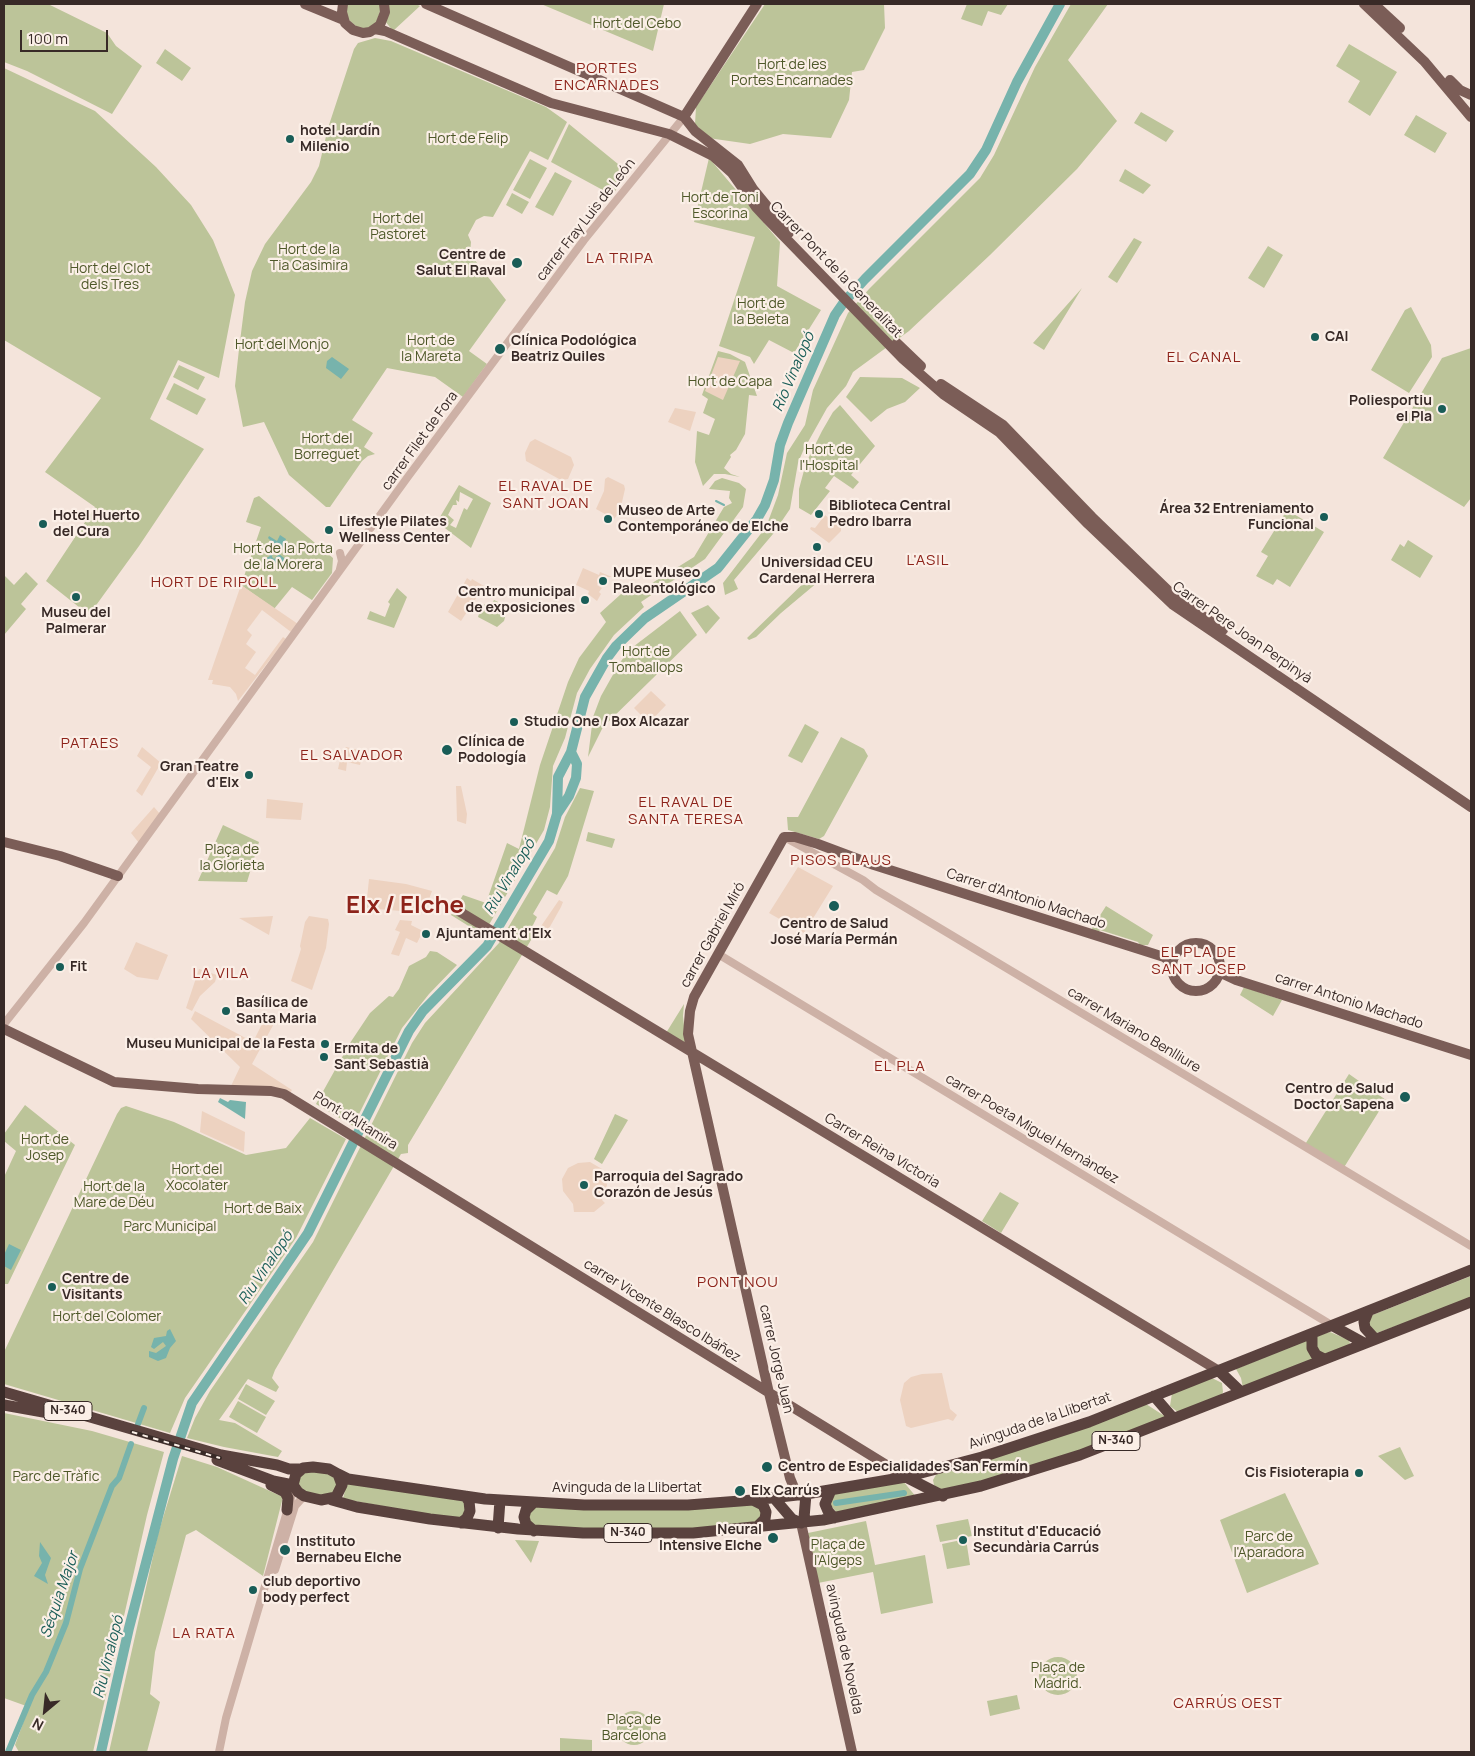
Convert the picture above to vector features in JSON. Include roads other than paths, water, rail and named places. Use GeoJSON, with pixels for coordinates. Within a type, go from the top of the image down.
{"type":"FeatureCollection","features":[{"type":"Feature","properties":{"kind":"highway","name":"Avinguda de la Llibertat"},"geometry":{"type":"LineString","coordinates":[[338,1474],[348,1478],[500,1500],[534,1503],[688,1505],[774,1498],[906,1477],[982,1457],[1054,1434],[1219,1371],[1471,1270]]}},
{"type":"Feature","properties":{"kind":"highway","name":"N-340"},"geometry":{"type":"LineString","coordinates":[[220,1457],[273,1481],[294,1486],[304,1496],[398,1514],[498,1528],[582,1533],[693,1532],[801,1523],[943,1496],[990,1484],[1080,1455],[1471,1302]]}},
{"type":"Feature","properties":{"kind":"highway"},"geometry":{"type":"LineString","coordinates":[[1368,1312],[1364,1322],[1370,1341]]}},
{"type":"Feature","properties":{"kind":"highway"},"geometry":{"type":"LineString","coordinates":[[1333,1326],[1370,1341]]}},
{"type":"Feature","properties":{"kind":"highway"},"geometry":{"type":"LineString","coordinates":[[1312,1334],[1312,1348],[1316,1355],[1324,1359]]}},
{"type":"Feature","properties":{"kind":"highway"},"geometry":{"type":"LineString","coordinates":[[1219,1371],[1241,1392]]}},
{"type":"Feature","properties":{"kind":"highway","name":"N-340"},"geometry":{"type":"LineString","coordinates":[[4,1392],[220,1457],[277,1465],[288,1469],[313,1467],[329,1469],[338,1474]]}},
{"type":"Feature","properties":{"kind":"highway"},"geometry":{"type":"LineString","coordinates":[[1154,1396],[1173,1418]]}},
{"type":"Feature","properties":{"kind":"highway","name":"N-340"},"geometry":{"type":"LineString","coordinates":[[4,1405],[59,1415],[132,1432]]}},
{"type":"Feature","properties":{"kind":"highway"},"geometry":{"type":"LineString","coordinates":[[294,1486],[294,1478],[299,1469]]}},
{"type":"Feature","properties":{"kind":"highway"},"geometry":{"type":"LineString","coordinates":[[934,1469],[931,1482],[943,1496]]}},
{"type":"Feature","properties":{"kind":"highway"},"geometry":{"type":"LineString","coordinates":[[251,1472],[258,1480],[285,1492],[288,1498],[287,1510]]}},
{"type":"Feature","properties":{"kind":"highway"},"geometry":{"type":"LineString","coordinates":[[332,1500],[342,1490],[342,1481],[338,1474]]}},
{"type":"Feature","properties":{"kind":"highway"},"geometry":{"type":"LineString","coordinates":[[906,1477],[943,1496]]}},
{"type":"Feature","properties":{"kind":"highway"},"geometry":{"type":"LineString","coordinates":[[906,1477],[922,1500]]}},
{"type":"Feature","properties":{"kind":"highway"},"geometry":{"type":"LineString","coordinates":[[832,1490],[825,1504],[828,1512],[834,1518]]}},
{"type":"Feature","properties":{"kind":"highway"},"geometry":{"type":"LineString","coordinates":[[774,1498],[792,1519],[801,1523],[801,1494]]}},
{"type":"Feature","properties":{"kind":"highway"},"geometry":{"type":"LineString","coordinates":[[461,1523],[467,1518],[470,1511],[465,1496]]}},
{"type":"Feature","properties":{"kind":"highway"},"geometry":{"type":"LineString","coordinates":[[498,1528],[500,1500]]}},
{"type":"Feature","properties":{"kind":"highway"},"geometry":{"type":"LineString","coordinates":[[753,1500],[760,1502],[766,1512],[763,1522],[757,1527]]}},
{"type":"Feature","properties":{"kind":"highway"},"geometry":{"type":"LineString","coordinates":[[534,1503],[528,1507],[524,1517],[528,1527],[534,1531]]}},
{"type":"Feature","properties":{"kind":"main road"},"geometry":{"type":"LineString","coordinates":[[305,4],[344,20],[343,4]]}},
{"type":"Feature","properties":{"kind":"main road"},"geometry":{"type":"LineString","coordinates":[[321,4],[327,4]]}},
{"type":"Feature","properties":{"kind":"main road"},"geometry":{"type":"LineString","coordinates":[[375,29],[384,19],[384,4]]}},
{"type":"Feature","properties":{"kind":"main road"},"geometry":{"type":"LineString","coordinates":[[426,4],[684,117],[757,4]]}},
{"type":"Feature","properties":{"kind":"main road"},"geometry":{"type":"LineString","coordinates":[[1364,4],[1424,61],[1471,117]]}},
{"type":"Feature","properties":{"kind":"main road"},"geometry":{"type":"LineString","coordinates":[[1374,4],[1424,52],[1454,86],[1471,95]]}},
{"type":"Feature","properties":{"kind":"main road","name":"Carrer Pont de la Generalitat"},"geometry":{"type":"LineString","coordinates":[[344,20],[353,30],[362,33],[375,29],[385,31],[552,103],[669,134],[713,156],[725,165],[756,207],[792,240],[906,357]]}},
{"type":"Feature","properties":{"kind":"main road","name":"Carrer Pont de la Generalitat"},"geometry":{"type":"LineString","coordinates":[[684,117],[695,131],[738,165],[753,189],[792,240]]}},
{"type":"Feature","properties":{"kind":"main road"},"geometry":{"type":"LineString","coordinates":[[684,141],[690,140],[695,131]]}},
{"type":"Feature","properties":{"kind":"main road","name":"Carrer Pere Joan Perpinyà"},"geometry":{"type":"LineString","coordinates":[[906,357],[945,387],[1004,425],[1092,517],[1176,598],[1471,800]]}},
{"type":"Feature","properties":{"kind":"main road","name":"Carrer Pere Joan Perpinyà"},"geometry":{"type":"LineString","coordinates":[[906,357],[942,394],[999,432],[1088,524],[1172,604],[1471,807]]}},
{"type":"Feature","properties":{"kind":"main road","name":"Carrer d'Antonio Machado"},"geometry":{"type":"LineString","coordinates":[[784,837],[795,837],[870,863],[1164,956],[1172,964]]}},
{"type":"Feature","properties":{"kind":"main road","name":"carrer Gabriel Miró"},"geometry":{"type":"LineString","coordinates":[[691,1052],[688,1034],[690,1011],[694,997],[784,837]]}},
{"type":"Feature","properties":{"kind":"main road"},"geometry":{"type":"LineString","coordinates":[[4,842],[60,856],[118,876]]}},
{"type":"Feature","properties":{"kind":"main road","name":"Carrer Reina Victoria"},"geometry":{"type":"LineString","coordinates":[[452,907],[1219,1371]]}},
{"type":"Feature","properties":{"kind":"main road"},"geometry":{"type":"LineString","coordinates":[[1200,944],[1215,952],[1219,962],[1219,972],[1214,982],[1208,988],[1191,990],[1180,985],[1176,980],[1172,964],[1176,953],[1183,946],[1200,944]]}},
{"type":"Feature","properties":{"kind":"main road","name":"carrer Antonio Machado"},"geometry":{"type":"LineString","coordinates":[[1219,972],[1236,980],[1471,1055]]}},
{"type":"Feature","properties":{"kind":"main road","name":"Pont d'Altamira"},"geometry":{"type":"LineString","coordinates":[[4,1029],[103,1078],[122,1084],[271,1091],[290,1097],[405,1168]]}},
{"type":"Feature","properties":{"kind":"main road","name":"carrer Jorge Juan"},"geometry":{"type":"LineString","coordinates":[[691,1052],[790,1478],[801,1494]]}},
{"type":"Feature","properties":{"kind":"main road","name":"carrer Vicente Blasco Ibáñez"},"geometry":{"type":"LineString","coordinates":[[405,1168],[906,1477]]}},
{"type":"Feature","properties":{"kind":"main road","name":"avinguda de Novelda"},"geometry":{"type":"LineString","coordinates":[[801,1523],[852,1752]]}},
{"type":"Feature","properties":{"kind":"street","name":"carrer Fray Luis de León"},"geometry":{"type":"LineString","coordinates":[[524,321],[584,240],[684,117]]}},
{"type":"Feature","properties":{"kind":"street","name":"carrer Filet de Fora"},"geometry":{"type":"LineString","coordinates":[[4,1024],[74,937],[140,844],[524,321]]}},
{"type":"Feature","properties":{"kind":"street","name":"carrer Filet de Fora"},"geometry":{"type":"LineString","coordinates":[[336,576],[341,566],[340,553]]}},
{"type":"Feature","properties":{"kind":"street","name":"carrer Mariano Benlliure"},"geometry":{"type":"LineString","coordinates":[[784,837],[863,880],[905,908],[1471,1246]]}},
{"type":"Feature","properties":{"kind":"street","name":"carrer Poeta Miguel Hernàndez"},"geometry":{"type":"LineString","coordinates":[[718,954],[1333,1326]]}},
{"type":"Feature","properties":{"kind":"street"},"geometry":{"type":"LineString","coordinates":[[219,1752],[225,1720],[294,1486]]}},
{"type":"Feature","properties":{"kind":"street"},"geometry":{"type":"LineString","coordinates":[[223,1752],[231,1715],[295,1506],[304,1496]]}},
{"type":"Feature","properties":{"kind":"water"},"geometry":{"type":"Polygon","coordinates":[[[332,357],[349,369],[341,379],[326,368],[327,361],[332,357]]]}},
{"type":"Feature","properties":{"kind":"water"},"geometry":{"type":"Polygon","coordinates":[[[280,535],[286,539],[285,547],[280,551],[274,547],[272,557],[274,559],[279,554],[288,561],[280,567],[272,561],[269,564],[263,560],[270,556],[264,551],[265,548],[268,550],[272,542],[268,538],[269,536],[277,541],[280,535]]]}},
{"type":"Feature","properties":{"kind":"water"},"geometry":{"type":"Polygon","coordinates":[[[220,1098],[228,1102],[230,1100],[246,1102],[245,1119],[218,1102],[220,1098]]]}},
{"type":"Feature","properties":{"kind":"water"},"geometry":{"type":"Polygon","coordinates":[[[9,1244],[21,1250],[11,1270],[4,1266],[4,1255],[9,1244]]]}},
{"type":"Feature","properties":{"kind":"water"},"geometry":{"type":"Polygon","coordinates":[[[170,1329],[176,1341],[170,1348],[166,1358],[158,1361],[149,1357],[149,1351],[156,1353],[166,1346],[163,1342],[154,1349],[151,1347],[154,1338],[166,1336],[167,1331],[170,1329]]]}},
{"type":"Feature","properties":{"kind":"water"},"geometry":{"type":"Polygon","coordinates":[[[40,1542],[51,1558],[45,1575],[48,1584],[34,1576],[42,1563],[39,1556],[40,1542]]]}},
{"type":"Feature","properties":{"kind":"waterway","name":"Río Vinalopó"},"geometry":{"type":"LineString","coordinates":[[557,813],[558,777],[571,752],[585,697],[607,658],[616,646],[645,618],[718,568],[757,519],[765,505],[774,480],[780,445],[788,423],[835,315],[865,279],[970,174],[986,150],[1017,82],[1060,4]]}},
{"type":"Feature","properties":{"kind":"waterway"},"geometry":{"type":"LineString","coordinates":[[716,501],[724,505]]}},
{"type":"Feature","properties":{"kind":"waterway","name":"Riu Vinalopó"},"geometry":{"type":"LineString","coordinates":[[101,1752],[129,1628],[173,1459],[192,1403],[308,1233],[409,1031],[423,1011],[487,946],[549,841],[557,814],[569,796],[576,778],[577,764],[571,752]]}},
{"type":"Feature","properties":{"kind":"waterway","name":"Séquia Major"},"geometry":{"type":"LineString","coordinates":[[138,1424],[144,1408]]}},
{"type":"Feature","properties":{"kind":"waterway","name":"Séquia Major"},"geometry":{"type":"LineString","coordinates":[[8,1752],[32,1695],[46,1672],[66,1623],[80,1569],[112,1486],[119,1478],[131,1444]]}},
{"type":"Feature","properties":{"kind":"waterway"},"geometry":{"type":"LineString","coordinates":[[836,1503],[904,1493]]}},
{"type":"Feature","properties":{"kind":"railway"},"geometry":{"type":"LineString","coordinates":[[132,1432],[220,1458]]}},
{"type":"Feature","properties":{"kind":"place","name":"hotel Jardín Milenio"},"geometry":{"type":"Point","coordinates":[290,139]}},
{"type":"Feature","properties":{"kind":"place","name":"Centre de Salut El Raval"},"geometry":{"type":"Point","coordinates":[517,263]}},
{"type":"Feature","properties":{"kind":"place","name":"CAI"},"geometry":{"type":"Point","coordinates":[1315,337]}},
{"type":"Feature","properties":{"kind":"place","name":"Clínica Podológica Beatriz Quiles"},"geometry":{"type":"Point","coordinates":[500,349]}},
{"type":"Feature","properties":{"kind":"place","name":"Poliesportiu el Pla"},"geometry":{"type":"Point","coordinates":[1442,409]}},
{"type":"Feature","properties":{"kind":"place","name":"Biblioteca Central Pedro Ibarra"},"geometry":{"type":"Point","coordinates":[819,514]}},
{"type":"Feature","properties":{"kind":"place","name":"Área 32 Entreniamento Funcional"},"geometry":{"type":"Point","coordinates":[1324,517]}},
{"type":"Feature","properties":{"kind":"place","name":"Museo de Arte Contemporáneo de Elche"},"geometry":{"type":"Point","coordinates":[608,519]}},
{"type":"Feature","properties":{"kind":"place","name":"Hotel Huerto del Cura"},"geometry":{"type":"Point","coordinates":[43,524]}},
{"type":"Feature","properties":{"kind":"place","name":"Lifestyle Pilates Wellness Center"},"geometry":{"type":"Point","coordinates":[329,530]}},
{"type":"Feature","properties":{"kind":"place","name":"Universidad CEU Cardenal Herrera"},"geometry":{"type":"Point","coordinates":[817,547]}},
{"type":"Feature","properties":{"kind":"place","name":"MUPE Museo Paleontológico"},"geometry":{"type":"Point","coordinates":[603,581]}},
{"type":"Feature","properties":{"kind":"place","name":"Museu del Palmerar"},"geometry":{"type":"Point","coordinates":[76,597]}},
{"type":"Feature","properties":{"kind":"place","name":"Centro municipal de exposiciones"},"geometry":{"type":"Point","coordinates":[585,600]}},
{"type":"Feature","properties":{"kind":"place","name":"Studio One / Box Alcazar"},"geometry":{"type":"Point","coordinates":[514,722]}},
{"type":"Feature","properties":{"kind":"place","name":"Clínica de Podología"},"geometry":{"type":"Point","coordinates":[447,750]}},
{"type":"Feature","properties":{"kind":"place","name":"Gran Teatre d'Elx"},"geometry":{"type":"Point","coordinates":[249,775]}},
{"type":"Feature","properties":{"kind":"place","name":"Centro de Salud José María Permán"},"geometry":{"type":"Point","coordinates":[834,906]}},
{"type":"Feature","properties":{"kind":"place","name":"Ajuntament d'Elx"},"geometry":{"type":"Point","coordinates":[426,934]}},
{"type":"Feature","properties":{"kind":"place","name":"Fit"},"geometry":{"type":"Point","coordinates":[60,967]}},
{"type":"Feature","properties":{"kind":"place","name":"Basílica de Santa Maria"},"geometry":{"type":"Point","coordinates":[226,1011]}},
{"type":"Feature","properties":{"kind":"place","name":"Museu Municipal de la Festa"},"geometry":{"type":"Point","coordinates":[325,1044]}},
{"type":"Feature","properties":{"kind":"place","name":"Ermita de Sant Sebastià"},"geometry":{"type":"Point","coordinates":[324,1057]}},
{"type":"Feature","properties":{"kind":"place","name":"Centro de Salud Doctor Sapena"},"geometry":{"type":"Point","coordinates":[1405,1097]}},
{"type":"Feature","properties":{"kind":"place","name":"Parroquia del Sagrado Corazón de Jesús"},"geometry":{"type":"Point","coordinates":[584,1185]}},
{"type":"Feature","properties":{"kind":"place","name":"Centre de Visitants"},"geometry":{"type":"Point","coordinates":[52,1287]}},
{"type":"Feature","properties":{"kind":"place","name":"Centro de Especialidades San Fermín"},"geometry":{"type":"Point","coordinates":[767,1467]}},
{"type":"Feature","properties":{"kind":"place","name":"Cis Fisioterapia"},"geometry":{"type":"Point","coordinates":[1359,1473]}},
{"type":"Feature","properties":{"kind":"place","name":"Elx Carrús"},"geometry":{"type":"Point","coordinates":[740,1491]}},
{"type":"Feature","properties":{"kind":"place","name":"Neural Intensive Elche"},"geometry":{"type":"Point","coordinates":[773,1538]}},
{"type":"Feature","properties":{"kind":"place","name":"Institut d'Educació Secundària Carrús"},"geometry":{"type":"Point","coordinates":[963,1540]}},
{"type":"Feature","properties":{"kind":"place","name":"Instituto Bernabeu Elche"},"geometry":{"type":"Point","coordinates":[285,1550]}},
{"type":"Feature","properties":{"kind":"place","name":"club deportivo body perfect"},"geometry":{"type":"Point","coordinates":[253,1590]}},
{"type":"Feature","properties":{"kind":"district","name":"PORTES ENCARNADES"},"geometry":{"type":"Point","coordinates":[607,78]}},
{"type":"Feature","properties":{"kind":"district","name":"LA TRIPA"},"geometry":{"type":"Point","coordinates":[620,259]}},
{"type":"Feature","properties":{"kind":"district","name":"EL CANAL"},"geometry":{"type":"Point","coordinates":[1204,358]}},
{"type":"Feature","properties":{"kind":"district","name":"EL RAVAL DE SANT JOAN"},"geometry":{"type":"Point","coordinates":[546,496]}},
{"type":"Feature","properties":{"kind":"district","name":"L'ASIL"},"geometry":{"type":"Point","coordinates":[928,561]}},
{"type":"Feature","properties":{"kind":"district","name":"HORT DE RIPOLL"},"geometry":{"type":"Point","coordinates":[214,583]}},
{"type":"Feature","properties":{"kind":"district","name":"PATAES"},"geometry":{"type":"Point","coordinates":[90,744]}},
{"type":"Feature","properties":{"kind":"district","name":"EL SALVADOR"},"geometry":{"type":"Point","coordinates":[352,756]}},
{"type":"Feature","properties":{"kind":"district","name":"EL RAVAL DE SANTA TERESA"},"geometry":{"type":"Point","coordinates":[686,812]}},
{"type":"Feature","properties":{"kind":"district","name":"PISOS BLAUS"},"geometry":{"type":"Point","coordinates":[841,861]}},
{"type":"Feature","properties":{"kind":"district","name":"Elx / Elche"},"geometry":{"type":"Point","coordinates":[405,906]}},
{"type":"Feature","properties":{"kind":"district","name":"EL PLA DE SANT JOSEP"},"geometry":{"type":"Point","coordinates":[1199,962]}},
{"type":"Feature","properties":{"kind":"district","name":"LA VILA"},"geometry":{"type":"Point","coordinates":[221,974]}},
{"type":"Feature","properties":{"kind":"district","name":"EL PLA"},"geometry":{"type":"Point","coordinates":[900,1067]}},
{"type":"Feature","properties":{"kind":"district","name":"PONT NOU"},"geometry":{"type":"Point","coordinates":[738,1283]}},
{"type":"Feature","properties":{"kind":"district","name":"LA RATA"},"geometry":{"type":"Point","coordinates":[204,1634]}},
{"type":"Feature","properties":{"kind":"district","name":"CARRÚS OEST"},"geometry":{"type":"Point","coordinates":[1228,1704]}},
{"type":"Feature","properties":{"kind":"park label","name":"Hort del Cebo"},"geometry":{"type":"Point","coordinates":[637,24]}},
{"type":"Feature","properties":{"kind":"park label","name":"Hort de les Portes Encarnades"},"geometry":{"type":"Point","coordinates":[792,74]}},
{"type":"Feature","properties":{"kind":"park label","name":"Hort de Felip"},"geometry":{"type":"Point","coordinates":[468,139]}},
{"type":"Feature","properties":{"kind":"park label","name":"Hort de Toni Escorina"},"geometry":{"type":"Point","coordinates":[720,206]}},
{"type":"Feature","properties":{"kind":"park label","name":"Hort del Pastoret"},"geometry":{"type":"Point","coordinates":[398,227]}},
{"type":"Feature","properties":{"kind":"park label","name":"Hort de la Tia Casimira"},"geometry":{"type":"Point","coordinates":[309,258]}},
{"type":"Feature","properties":{"kind":"park label","name":"Hort del Clot dels Tres"},"geometry":{"type":"Point","coordinates":[110,278]}},
{"type":"Feature","properties":{"kind":"park label","name":"Hort de la Beleta"},"geometry":{"type":"Point","coordinates":[761,312]}},
{"type":"Feature","properties":{"kind":"park label","name":"Hort del Monjo"},"geometry":{"type":"Point","coordinates":[282,345]}},
{"type":"Feature","properties":{"kind":"park label","name":"Hort de la Mareta"},"geometry":{"type":"Point","coordinates":[431,350]}},
{"type":"Feature","properties":{"kind":"park label","name":"Hort de Capa"},"geometry":{"type":"Point","coordinates":[730,382]}},
{"type":"Feature","properties":{"kind":"park label","name":"Hort del Borreguet"},"geometry":{"type":"Point","coordinates":[327,448]}},
{"type":"Feature","properties":{"kind":"park label","name":"Hort de l'Hospital"},"geometry":{"type":"Point","coordinates":[829,458]}},
{"type":"Feature","properties":{"kind":"park label","name":"Hort de la Porta de la Morera"},"geometry":{"type":"Point","coordinates":[283,558]}},
{"type":"Feature","properties":{"kind":"park label","name":"Hort de Tomballops"},"geometry":{"type":"Point","coordinates":[646,660]}},
{"type":"Feature","properties":{"kind":"park label","name":"Plaça de la Glorieta"},"geometry":{"type":"Point","coordinates":[232,858]}},
{"type":"Feature","properties":{"kind":"park label","name":"Hort de Josep"},"geometry":{"type":"Point","coordinates":[45,1148]}},
{"type":"Feature","properties":{"kind":"park label","name":"Hort del Xocolater"},"geometry":{"type":"Point","coordinates":[197,1178]}},
{"type":"Feature","properties":{"kind":"park label","name":"Hort de la Mare de Déu"},"geometry":{"type":"Point","coordinates":[114,1196]}},
{"type":"Feature","properties":{"kind":"park label","name":"Hort de Baix"},"geometry":{"type":"Point","coordinates":[263,1209]}},
{"type":"Feature","properties":{"kind":"park label","name":"Parc Municipal"},"geometry":{"type":"Point","coordinates":[170,1227]}},
{"type":"Feature","properties":{"kind":"park label","name":"Hort del Colomer"},"geometry":{"type":"Point","coordinates":[107,1317]}},
{"type":"Feature","properties":{"kind":"park label","name":"Parc de Tràfic"},"geometry":{"type":"Point","coordinates":[56,1477]}},
{"type":"Feature","properties":{"kind":"park label","name":"Parc de l'Aparadora"},"geometry":{"type":"Point","coordinates":[1269,1545]}},
{"type":"Feature","properties":{"kind":"park label","name":"Plaça de l'Algeps"},"geometry":{"type":"Point","coordinates":[838,1554]}},
{"type":"Feature","properties":{"kind":"park label","name":"Plaça de Madrid."},"geometry":{"type":"Point","coordinates":[1058,1676]}},
{"type":"Feature","properties":{"kind":"park label","name":"Plaça de Barcelona"},"geometry":{"type":"Point","coordinates":[634,1728]}}]}
